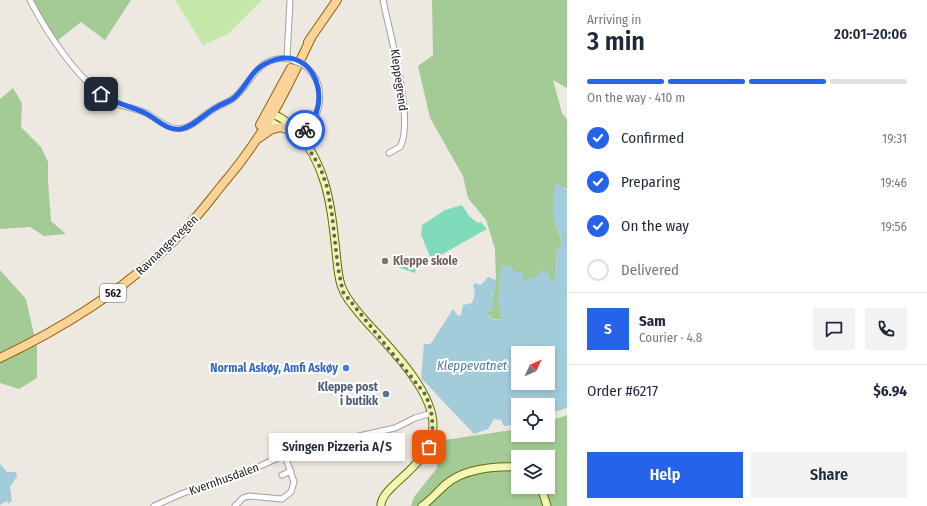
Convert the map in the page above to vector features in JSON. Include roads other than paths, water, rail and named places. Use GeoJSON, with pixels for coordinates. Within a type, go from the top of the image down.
{"type":"FeatureCollection","features":[{"type":"Feature","properties":{"kind":"main road","name":"Ravnangervegen"},"geometry":{"type":"LineString","coordinates":[[0,358],[71,321],[123,286],[154,260],[184,230],[224,183],[254,143],[297,58],[337,0]]}},
{"type":"Feature","properties":{"kind":"main road","name":"Ravnangervegen"},"geometry":{"type":"LineString","coordinates":[[224,183],[269,116]]}},
{"type":"Feature","properties":{"kind":"main road"},"geometry":{"type":"LineString","coordinates":[[269,116],[281,127],[300,135]]}},
{"type":"Feature","properties":{"kind":"main road"},"geometry":{"type":"LineString","coordinates":[[269,116],[286,122],[300,135],[320,167],[327,187],[338,268],[343,292],[419,386],[429,403],[432,413],[433,426],[429,447],[413,468],[386,493],[381,501],[381,506]]}},
{"type":"Feature","properties":{"kind":"main road"},"geometry":{"type":"LineString","coordinates":[[254,143],[266,133],[281,127]]}},
{"type":"Feature","properties":{"kind":"main road"},"geometry":{"type":"LineString","coordinates":[[422,506],[445,486],[461,475],[489,469],[511,467]]}},
{"type":"Feature","properties":{"kind":"main road"},"geometry":{"type":"LineString","coordinates":[[543,494],[547,506]]}},
{"type":"Feature","properties":{"kind":"street"},"geometry":{"type":"LineString","coordinates":[[30,0],[62,54],[99,92],[115,103],[145,113],[174,129],[182,129],[191,125],[215,108],[234,98],[250,76],[259,67],[275,60],[288,59],[304,65],[316,80],[320,98],[319,109],[314,120],[300,135]]}},
{"type":"Feature","properties":{"kind":"street"},"geometry":{"type":"LineString","coordinates":[[288,59],[290,0]]}},
{"type":"Feature","properties":{"kind":"street","name":"Kleppegrend"},"geometry":{"type":"LineString","coordinates":[[383,0],[396,54],[405,129],[404,138],[400,147],[389,153]]}},
{"type":"Feature","properties":{"kind":"street","name":"Kvernhusdalen"},"geometry":{"type":"LineString","coordinates":[[154,506],[181,494],[285,456],[301,448],[395,428],[415,418],[432,413]]}},
{"type":"Feature","properties":{"kind":"street"},"geometry":{"type":"LineString","coordinates":[[235,506],[243,498],[249,496],[282,499],[290,492],[294,482],[285,456]]}},
{"type":"Feature","properties":{"kind":"street"},"geometry":{"type":"LineString","coordinates":[[282,475],[291,471]]}},
{"type":"Feature","properties":{"kind":"water","name":"Kleppevatnet"},"geometry":{"type":"Polygon","coordinates":[[[556,181],[567,191],[567,408],[555,412],[555,398],[511,398],[511,425],[504,426],[501,420],[494,419],[488,429],[474,434],[421,378],[424,344],[430,344],[432,342],[453,309],[458,316],[461,315],[463,305],[472,303],[475,293],[473,285],[475,283],[481,285],[488,277],[496,280],[496,290],[492,294],[494,302],[491,311],[487,313],[493,319],[502,319],[498,303],[501,266],[508,265],[516,272],[522,272],[524,281],[535,277],[541,271],[547,270],[549,279],[553,281],[556,275],[557,250],[562,241],[553,216],[553,196],[556,181]]]}},
{"type":"Feature","properties":{"kind":"water"},"geometry":{"type":"Polygon","coordinates":[[[0,464],[7,472],[16,472],[17,476],[10,487],[12,501],[8,504],[7,501],[0,505],[0,464]]]}},
{"type":"Feature","properties":{"kind":"place","name":"Kleppe skole"},"geometry":{"type":"Point","coordinates":[385,261]}},
{"type":"Feature","properties":{"kind":"place","name":"Normal Askøy, Amfi Askøy"},"geometry":{"type":"Point","coordinates":[346,368]}},
{"type":"Feature","properties":{"kind":"place","name":"Kleppe post i butikk"},"geometry":{"type":"Point","coordinates":[386,394]}},
{"type":"Feature","properties":{"kind":"place","name":"Svingen Pizzeria A/S"},"geometry":{"type":"Point","coordinates":[429,447]}}]}
